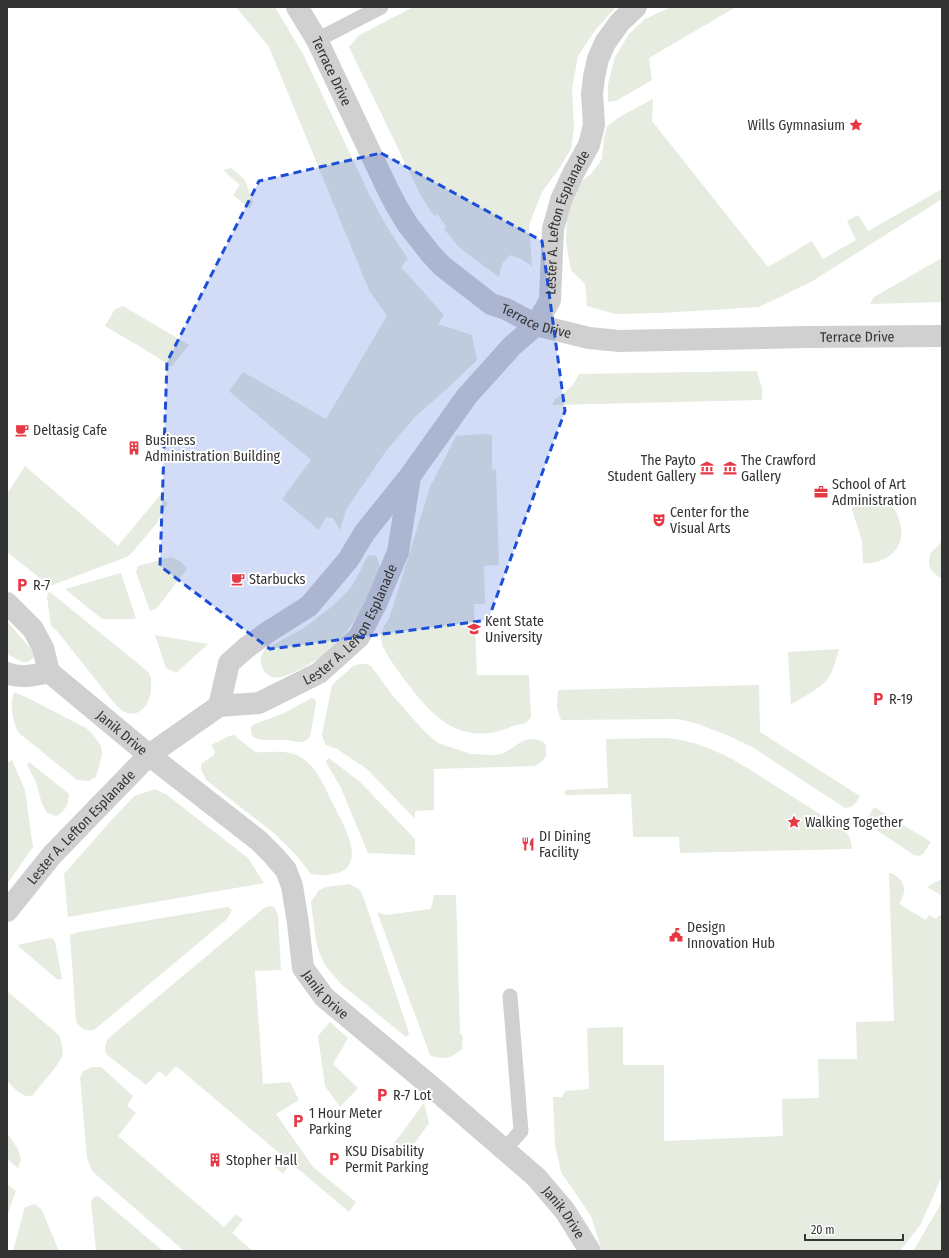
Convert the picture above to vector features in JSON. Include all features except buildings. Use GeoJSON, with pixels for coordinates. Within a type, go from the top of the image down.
{"type":"FeatureCollection","features":[{"type":"Feature","properties":{"kind":"street","name":"Terrace Drive"},"geometry":{"type":"LineString","coordinates":[[297,7],[317,40],[389,192],[408,225],[442,266],[491,304],[506,309],[536,325],[588,338],[619,341],[799,337],[942,336]]}},
{"type":"Feature","properties":{"kind":"street","name":"Lester A. Lefton Esplanade"},"geometry":{"type":"LineString","coordinates":[[219,706],[229,663],[268,632],[309,606],[348,560],[365,532],[410,476],[467,396],[512,346],[536,325],[550,300],[553,229],[561,200],[589,144],[594,125],[592,94],[598,59],[605,43],[620,22],[636,7]]}},
{"type":"Feature","properties":{"kind":"street","name":"Lester A. Lefton Esplanade"},"geometry":{"type":"LineString","coordinates":[[7,911],[52,855],[149,755],[219,706],[258,703],[319,673],[359,637],[376,604],[398,552],[410,476]]}},
{"type":"Feature","properties":{"kind":"street"},"geometry":{"type":"LineString","coordinates":[[7,603],[33,629],[43,648],[49,672],[31,676],[11,675],[7,673]]}},
{"type":"Feature","properties":{"kind":"street","name":"Janik Drive"},"geometry":{"type":"LineString","coordinates":[[49,672],[149,755],[258,840],[274,856],[286,870],[292,886],[303,968],[324,997],[536,1177],[565,1211],[590,1251]]}},
{"type":"Feature","properties":{"kind":"lane"},"geometry":{"type":"LineString","coordinates":[[317,40],[381,7]]}},
{"type":"Feature","properties":{"kind":"lane"},"geometry":{"type":"LineString","coordinates":[[504,1150],[521,1131],[510,996]]}},
{"type":"Feature","properties":{"kind":"highlighted area"},"geometry":{"type":"Polygon","coordinates":[[[381,153],[542,241],[565,411],[488,620],[270,649],[160,566],[167,362],[259,181],[381,153]]]}},
{"type":"Feature","properties":{"kind":"shaded area"},"geometry":{"type":"Polygon","coordinates":[[[236,7],[275,7],[303,54],[369,194],[387,227],[408,259],[401,267],[444,315],[438,324],[472,335],[477,360],[415,417],[386,451],[346,510],[340,530],[333,518],[326,517],[319,530],[282,499],[311,460],[229,391],[243,372],[326,419],[387,316],[369,290],[269,47],[236,7]]]}},
{"type":"Feature","properties":{"kind":"shaded area"},"geometry":{"type":"Polygon","coordinates":[[[413,7],[616,7],[596,29],[578,56],[572,89],[574,128],[571,149],[559,169],[542,192],[529,225],[532,266],[521,259],[510,255],[502,264],[499,277],[459,247],[444,229],[446,226],[437,214],[434,216],[421,196],[349,47],[358,36],[413,7]]]}},
{"type":"Feature","properties":{"kind":"shaded area"},"geometry":{"type":"Polygon","coordinates":[[[671,7],[736,7],[649,58],[652,80],[616,101],[608,102],[608,84],[615,57],[629,34],[645,19],[671,7]]]}},
{"type":"Feature","properties":{"kind":"shaded area"},"geometry":{"type":"Polygon","coordinates":[[[653,99],[652,121],[768,267],[812,241],[823,259],[856,240],[847,221],[858,215],[868,231],[942,189],[942,199],[811,282],[759,307],[661,313],[615,314],[587,306],[585,284],[571,270],[566,243],[567,210],[581,182],[591,174],[602,159],[607,126],[621,116],[653,99]]]}},
{"type":"Feature","properties":{"kind":"shaded area"},"geometry":{"type":"Polygon","coordinates":[[[231,168],[245,180],[253,202],[250,209],[233,195],[240,185],[223,170],[231,168]]]}},
{"type":"Feature","properties":{"kind":"shaded area"},"geometry":{"type":"Polygon","coordinates":[[[942,258],[942,302],[870,304],[874,297],[942,258]]]}},
{"type":"Feature","properties":{"kind":"shaded area"},"geometry":{"type":"Polygon","coordinates":[[[123,306],[189,345],[171,367],[154,355],[105,326],[115,309],[123,306]]]}},
{"type":"Feature","properties":{"kind":"shaded area"},"geometry":{"type":"Polygon","coordinates":[[[757,371],[762,389],[762,400],[552,405],[555,399],[573,385],[579,374],[757,371]]]}},
{"type":"Feature","properties":{"kind":"shaded area"},"geometry":{"type":"Polygon","coordinates":[[[482,434],[492,435],[492,470],[496,469],[499,565],[484,566],[485,604],[474,604],[477,675],[529,675],[531,717],[524,723],[494,732],[477,733],[462,731],[435,715],[412,690],[401,675],[384,648],[381,635],[390,616],[430,487],[456,436],[482,434]]]}},
{"type":"Feature","properties":{"kind":"shaded area"},"geometry":{"type":"Polygon","coordinates":[[[25,466],[118,546],[160,495],[168,503],[157,523],[129,556],[50,586],[7,552],[7,494],[25,466]]]}},
{"type":"Feature","properties":{"kind":"shaded area"},"geometry":{"type":"Polygon","coordinates":[[[866,497],[876,499],[893,508],[897,513],[901,529],[901,538],[894,552],[880,561],[872,563],[863,563],[862,541],[852,510],[852,506],[865,505],[866,497]]]}},
{"type":"Feature","properties":{"kind":"shaded area"},"geometry":{"type":"Polygon","coordinates":[[[942,541],[942,578],[940,578],[930,568],[929,562],[930,554],[942,541]]]}},
{"type":"Feature","properties":{"kind":"shaded area"},"geometry":{"type":"Polygon","coordinates":[[[370,555],[376,556],[378,560],[379,569],[377,578],[357,616],[341,638],[326,652],[306,666],[284,676],[275,677],[267,674],[263,669],[261,661],[265,649],[304,628],[330,608],[348,591],[355,581],[367,557],[370,555]]]}},
{"type":"Feature","properties":{"kind":"shaded area"},"geometry":{"type":"Polygon","coordinates":[[[171,557],[184,565],[187,569],[157,608],[150,611],[136,572],[138,566],[171,557]]]}},
{"type":"Feature","properties":{"kind":"shaded area"},"geometry":{"type":"Polygon","coordinates":[[[121,573],[136,619],[102,619],[65,589],[121,573]]]}},
{"type":"Feature","properties":{"kind":"shaded area"},"geometry":{"type":"Polygon","coordinates":[[[50,592],[141,666],[151,676],[151,692],[147,703],[141,711],[131,714],[125,712],[117,706],[57,631],[51,626],[47,597],[48,593],[50,592]]]}},
{"type":"Feature","properties":{"kind":"shaded area"},"geometry":{"type":"Polygon","coordinates":[[[7,621],[35,654],[28,662],[22,662],[7,654],[7,621]]]}},
{"type":"Feature","properties":{"kind":"shaded area"},"geometry":{"type":"Polygon","coordinates":[[[155,635],[208,644],[176,673],[166,668],[155,635]]]}},
{"type":"Feature","properties":{"kind":"shaded area"},"geometry":{"type":"Polygon","coordinates":[[[839,649],[832,670],[826,681],[809,694],[791,704],[788,652],[839,649]]]}},
{"type":"Feature","properties":{"kind":"shaded area"},"geometry":{"type":"Polygon","coordinates":[[[367,664],[371,666],[393,696],[425,732],[438,743],[471,754],[495,755],[504,753],[521,742],[534,739],[544,742],[546,746],[546,756],[535,766],[434,769],[434,810],[415,811],[415,819],[367,769],[337,749],[326,745],[323,739],[322,734],[332,685],[353,666],[367,664]]]}},
{"type":"Feature","properties":{"kind":"shaded area"},"geometry":{"type":"Polygon","coordinates":[[[759,685],[760,732],[860,796],[856,803],[848,808],[845,808],[752,747],[698,724],[676,719],[561,720],[557,708],[558,690],[759,685]]]}},
{"type":"Feature","properties":{"kind":"shaded area"},"geometry":{"type":"Polygon","coordinates":[[[14,692],[86,728],[94,736],[101,746],[102,755],[96,777],[88,781],[77,780],[19,733],[12,713],[14,692]]]}},
{"type":"Feature","properties":{"kind":"shaded area"},"geometry":{"type":"Polygon","coordinates":[[[312,698],[315,699],[316,703],[310,737],[306,741],[263,740],[252,736],[251,728],[253,725],[284,713],[312,698]]]}},
{"type":"Feature","properties":{"kind":"shaded area"},"geometry":{"type":"Polygon","coordinates":[[[234,735],[255,752],[289,753],[300,757],[312,766],[324,786],[347,832],[352,852],[351,861],[347,868],[338,873],[321,875],[311,874],[296,855],[275,834],[206,780],[201,769],[201,764],[214,755],[215,751],[211,745],[234,735]]]}},
{"type":"Feature","properties":{"kind":"shaded area"},"geometry":{"type":"Polygon","coordinates":[[[666,738],[681,740],[709,748],[736,761],[842,828],[849,837],[852,849],[680,853],[679,837],[633,837],[631,794],[565,795],[565,790],[608,788],[606,739],[666,738]]]}},
{"type":"Feature","properties":{"kind":"shaded area"},"geometry":{"type":"Polygon","coordinates":[[[329,758],[361,783],[415,839],[415,855],[368,853],[341,788],[327,764],[326,761],[329,758]]]}},
{"type":"Feature","properties":{"kind":"shaded area"},"geometry":{"type":"Polygon","coordinates":[[[12,760],[25,790],[33,847],[7,884],[7,763],[12,760]]]}},
{"type":"Feature","properties":{"kind":"shaded area"},"geometry":{"type":"Polygon","coordinates":[[[29,762],[69,794],[66,807],[63,812],[57,816],[47,813],[42,804],[36,782],[27,765],[29,762]]]}},
{"type":"Feature","properties":{"kind":"shaded area"},"geometry":{"type":"Polygon","coordinates":[[[155,789],[167,795],[248,858],[264,883],[68,917],[64,874],[134,796],[155,789]]]}},
{"type":"Feature","properties":{"kind":"shaded area"},"geometry":{"type":"Polygon","coordinates":[[[874,807],[931,842],[923,854],[919,856],[914,855],[869,825],[867,819],[874,807]]]}},
{"type":"Feature","properties":{"kind":"shaded area"},"geometry":{"type":"Polygon","coordinates":[[[889,873],[898,877],[904,888],[899,904],[926,920],[929,915],[936,919],[939,915],[942,917],[942,1176],[921,1224],[900,1251],[602,1251],[591,1216],[561,1172],[555,1145],[553,1097],[562,1097],[565,1091],[589,1089],[587,1028],[623,1027],[623,1065],[664,1065],[664,1141],[783,1136],[782,1099],[819,1098],[818,1059],[857,1059],[856,1022],[894,1021],[889,873]]]}},
{"type":"Feature","properties":{"kind":"shaded area"},"geometry":{"type":"Polygon","coordinates":[[[942,879],[942,896],[927,887],[942,879]]]}},
{"type":"Feature","properties":{"kind":"shaded area"},"geometry":{"type":"Polygon","coordinates":[[[349,884],[359,889],[363,896],[409,1033],[406,1037],[341,984],[325,965],[319,952],[316,941],[311,902],[319,890],[326,887],[349,884]]]}},
{"type":"Feature","properties":{"kind":"shaded area"},"geometry":{"type":"Polygon","coordinates":[[[434,895],[456,895],[460,1033],[463,1037],[462,1049],[447,1058],[439,1058],[430,1055],[377,912],[386,915],[431,909],[434,895]]]}},
{"type":"Feature","properties":{"kind":"shaded area"},"geometry":{"type":"Polygon","coordinates":[[[270,906],[275,908],[278,916],[281,970],[255,971],[263,1084],[290,1082],[299,1100],[276,1114],[313,1167],[356,1202],[349,1212],[291,1163],[283,1174],[275,1167],[284,1157],[176,1066],[166,1077],[159,1071],[146,1085],[106,1054],[105,1048],[107,1040],[111,1036],[264,908],[270,906]]]}},
{"type":"Feature","properties":{"kind":"shaded area"},"geometry":{"type":"Polygon","coordinates":[[[228,907],[232,910],[227,919],[94,1030],[84,1029],[78,1024],[76,1021],[70,935],[79,932],[228,907]]]}},
{"type":"Feature","properties":{"kind":"shaded area"},"geometry":{"type":"Polygon","coordinates":[[[50,938],[55,942],[62,979],[58,980],[17,945],[50,938]]]}},
{"type":"Feature","properties":{"kind":"shaded area"},"geometry":{"type":"Polygon","coordinates":[[[7,991],[59,1035],[62,1046],[62,1056],[57,1065],[33,1095],[29,1096],[19,1092],[7,1081],[7,991]]]}},
{"type":"Feature","properties":{"kind":"shaded area"},"geometry":{"type":"Polygon","coordinates":[[[330,1022],[348,1038],[333,1064],[358,1088],[340,1107],[325,1086],[318,1036],[330,1022]]]}},
{"type":"Feature","properties":{"kind":"shaded area"},"geometry":{"type":"Polygon","coordinates":[[[92,1067],[101,1067],[133,1096],[127,1106],[136,1113],[118,1136],[224,1227],[236,1214],[243,1220],[232,1233],[253,1251],[184,1251],[92,1171],[87,1158],[80,1078],[83,1071],[92,1067]]]}},
{"type":"Feature","properties":{"kind":"shaded area"},"geometry":{"type":"Polygon","coordinates":[[[424,1103],[429,1123],[414,1144],[398,1152],[393,1145],[424,1103]]]}},
{"type":"Feature","properties":{"kind":"shaded area"},"geometry":{"type":"Polygon","coordinates":[[[7,1133],[18,1149],[21,1159],[18,1168],[7,1159],[7,1133]]]}},
{"type":"Feature","properties":{"kind":"shaded area"},"geometry":{"type":"Polygon","coordinates":[[[7,1184],[16,1191],[7,1216],[7,1184]]]}},
{"type":"Feature","properties":{"kind":"shaded area"},"geometry":{"type":"Polygon","coordinates":[[[98,1196],[163,1251],[96,1251],[91,1202],[94,1197],[98,1196]]]}},
{"type":"Feature","properties":{"kind":"shaded area"},"geometry":{"type":"Polygon","coordinates":[[[942,1200],[942,1251],[913,1251],[938,1209],[942,1200]]]}},
{"type":"Feature","properties":{"kind":"shaded area"},"geometry":{"type":"Polygon","coordinates":[[[35,1204],[42,1210],[59,1251],[13,1251],[25,1207],[35,1204]]]}},
{"type":"Feature","properties":{"kind":"place","name":"Wills Gymnasium"},"geometry":{"type":"Point","coordinates":[856,125]}},
{"type":"Feature","properties":{"kind":"place","name":"Deltasig Cafe"},"geometry":{"type":"Point","coordinates":[22,430]}},
{"type":"Feature","properties":{"kind":"place","name":"Business Administration Building"},"geometry":{"type":"Point","coordinates":[134,448]}},
{"type":"Feature","properties":{"kind":"place","name":"The Payto Student Gallery"},"geometry":{"type":"Point","coordinates":[707,468]}},
{"type":"Feature","properties":{"kind":"place","name":"The Crawford Gallery"},"geometry":{"type":"Point","coordinates":[730,468]}},
{"type":"Feature","properties":{"kind":"place","name":"School of Art Administration"},"geometry":{"type":"Point","coordinates":[821,492]}},
{"type":"Feature","properties":{"kind":"place","name":"Center for the Visual Arts"},"geometry":{"type":"Point","coordinates":[659,520]}},
{"type":"Feature","properties":{"kind":"place","name":"Starbucks"},"geometry":{"type":"Point","coordinates":[238,579]}},
{"type":"Feature","properties":{"kind":"place","name":"R-7"},"geometry":{"type":"Point","coordinates":[22,585]}},
{"type":"Feature","properties":{"kind":"place","name":"Kent State University"},"geometry":{"type":"Point","coordinates":[474,629]}},
{"type":"Feature","properties":{"kind":"place","name":"R-19"},"geometry":{"type":"Point","coordinates":[878,699]}},
{"type":"Feature","properties":{"kind":"place","name":"Walking Together"},"geometry":{"type":"Point","coordinates":[794,822]}},
{"type":"Feature","properties":{"kind":"place","name":"DI Dining Facility"},"geometry":{"type":"Point","coordinates":[528,844]}},
{"type":"Feature","properties":{"kind":"place","name":"Design Innovation Hub"},"geometry":{"type":"Point","coordinates":[676,935]}},
{"type":"Feature","properties":{"kind":"place","name":"R-7 Lot"},"geometry":{"type":"Point","coordinates":[382,1095]}},
{"type":"Feature","properties":{"kind":"place","name":"1 Hour Meter Parking"},"geometry":{"type":"Point","coordinates":[298,1121]}},
{"type":"Feature","properties":{"kind":"place","name":"KSU Disability Permit Parking"},"geometry":{"type":"Point","coordinates":[334,1159]}},
{"type":"Feature","properties":{"kind":"place","name":"Stopher Hall"},"geometry":{"type":"Point","coordinates":[215,1160]}}]}
